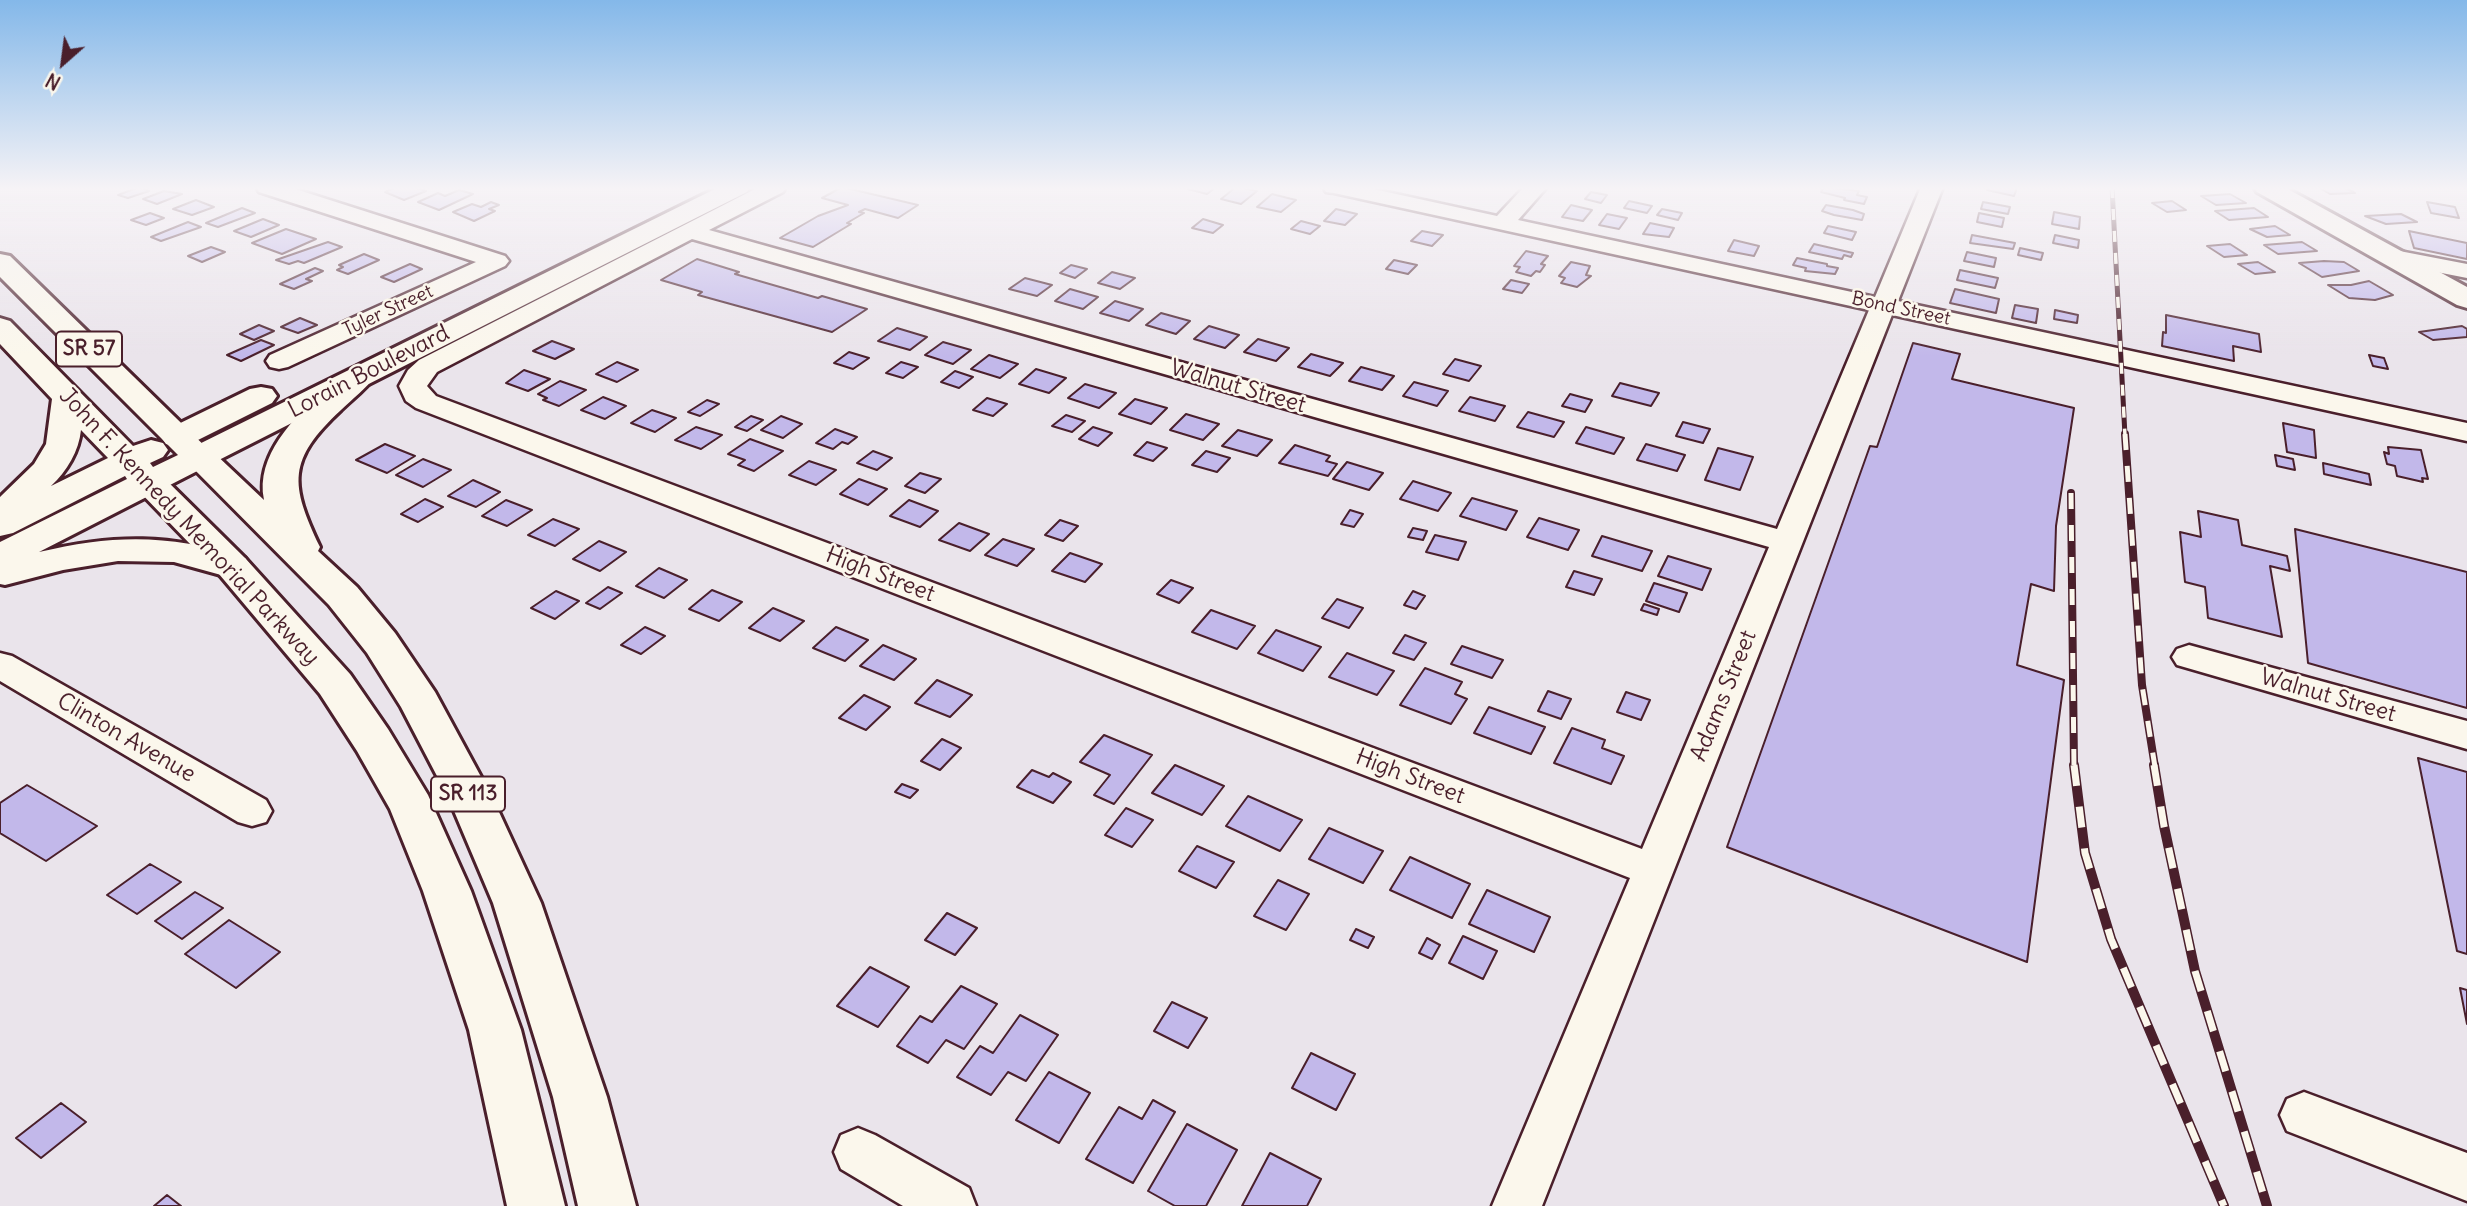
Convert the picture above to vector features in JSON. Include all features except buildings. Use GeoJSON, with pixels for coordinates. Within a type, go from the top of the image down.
{"type":"FeatureCollection","features":[{"type":"Feature","properties":{"kind":"main road","name":"Lorain Boulevard"},"geometry":{"type":"LineString","coordinates":[[0,557],[139,472],[585,243]]}},
{"type":"Feature","properties":{"kind":"main road","name":"Lorain Boulevard"},"geometry":{"type":"LineString","coordinates":[[189,447],[360,376],[625,243]]}},
{"type":"Feature","properties":{"kind":"main road"},"geometry":{"type":"LineString","coordinates":[[2366,243],[2467,299]]}},
{"type":"Feature","properties":{"kind":"main road","name":"SR 57"},"geometry":{"type":"LineString","coordinates":[[0,262],[189,447]]}},
{"type":"Feature","properties":{"kind":"main road","name":"John F. Kennedy Memorial Parkway"},"geometry":{"type":"LineString","coordinates":[[0,327],[232,566],[292,632],[335,684],[373,740],[412,807],[447,891],[495,1030],[536,1206]]}},
{"type":"Feature","properties":{"kind":"main road"},"geometry":{"type":"LineString","coordinates":[[309,562],[286,513],[280,487],[286,459],[303,431],[360,376]]}},
{"type":"Feature","properties":{"kind":"main road","name":"SR 57"},"geometry":{"type":"LineString","coordinates":[[0,515],[21,499],[48,470],[63,443],[68,398]]}},
{"type":"Feature","properties":{"kind":"main road","name":"SR 113"},"geometry":{"type":"LineString","coordinates":[[189,447],[343,596],[381,643],[420,703],[471,799],[517,903],[580,1097],[607,1206]]}},
{"type":"Feature","properties":{"kind":"main road","name":"Lorain Boulevard"},"geometry":{"type":"LineString","coordinates":[[0,525],[139,472]]}},
{"type":"Feature","properties":{"kind":"main road"},"geometry":{"type":"LineString","coordinates":[[0,574],[48,560],[105,550],[156,548],[199,553],[232,566]]}},
{"type":"Feature","properties":{"kind":"street","name":"Tyler Street"},"geometry":{"type":"LineString","coordinates":[[279,361],[497,261],[442,243]]}},
{"type":"Feature","properties":{"kind":"street","name":"High Street"},"geometry":{"type":"LineString","coordinates":[[665,243],[428,366],[417,376],[413,386],[416,395],[439,407],[1653,870]]}},
{"type":"Feature","properties":{"kind":"street","name":"Walnut Street"},"geometry":{"type":"LineString","coordinates":[[732,243],[1787,542]]}},
{"type":"Feature","properties":{"kind":"street","name":"Bond Street"},"geometry":{"type":"LineString","coordinates":[[1593,243],[2467,432]]}},
{"type":"Feature","properties":{"kind":"street","name":"Adams Street"},"geometry":{"type":"LineString","coordinates":[[1517,1206],[1909,243]]}},
{"type":"Feature","properties":{"kind":"street"},"geometry":{"type":"LineString","coordinates":[[2389,256],[2467,271]]}},
{"type":"Feature","properties":{"kind":"street","name":"Walnut Street"},"geometry":{"type":"LineString","coordinates":[[2189,657],[2467,736]]}},
{"type":"Feature","properties":{"kind":"street","name":"Clinton Avenue"},"geometry":{"type":"LineString","coordinates":[[0,666],[252,811]]}},
{"type":"Feature","properties":{"kind":"street"},"geometry":{"type":"LineString","coordinates":[[2304,1115],[2467,1177]]}},
{"type":"Feature","properties":{"kind":"street"},"geometry":{"type":"LineString","coordinates":[[858,1152],[951,1206]]}},
{"type":"Feature","properties":{"kind":"railway"},"geometry":{"type":"LineString","coordinates":[[2115,243],[2125,436]]}},
{"type":"Feature","properties":{"kind":"railway"},"geometry":{"type":"LineString","coordinates":[[2125,434],[2142,685],[2155,767]]}},
{"type":"Feature","properties":{"kind":"railway"},"geometry":{"type":"LineString","coordinates":[[2071,493],[2074,767]]}},
{"type":"Feature","properties":{"kind":"railway"},"geometry":{"type":"LineString","coordinates":[[2074,765],[2085,853],[2111,939],[2224,1206]]}},
{"type":"Feature","properties":{"kind":"railway"},"geometry":{"type":"LineString","coordinates":[[2154,765],[2195,971],[2267,1206]]}}]}
